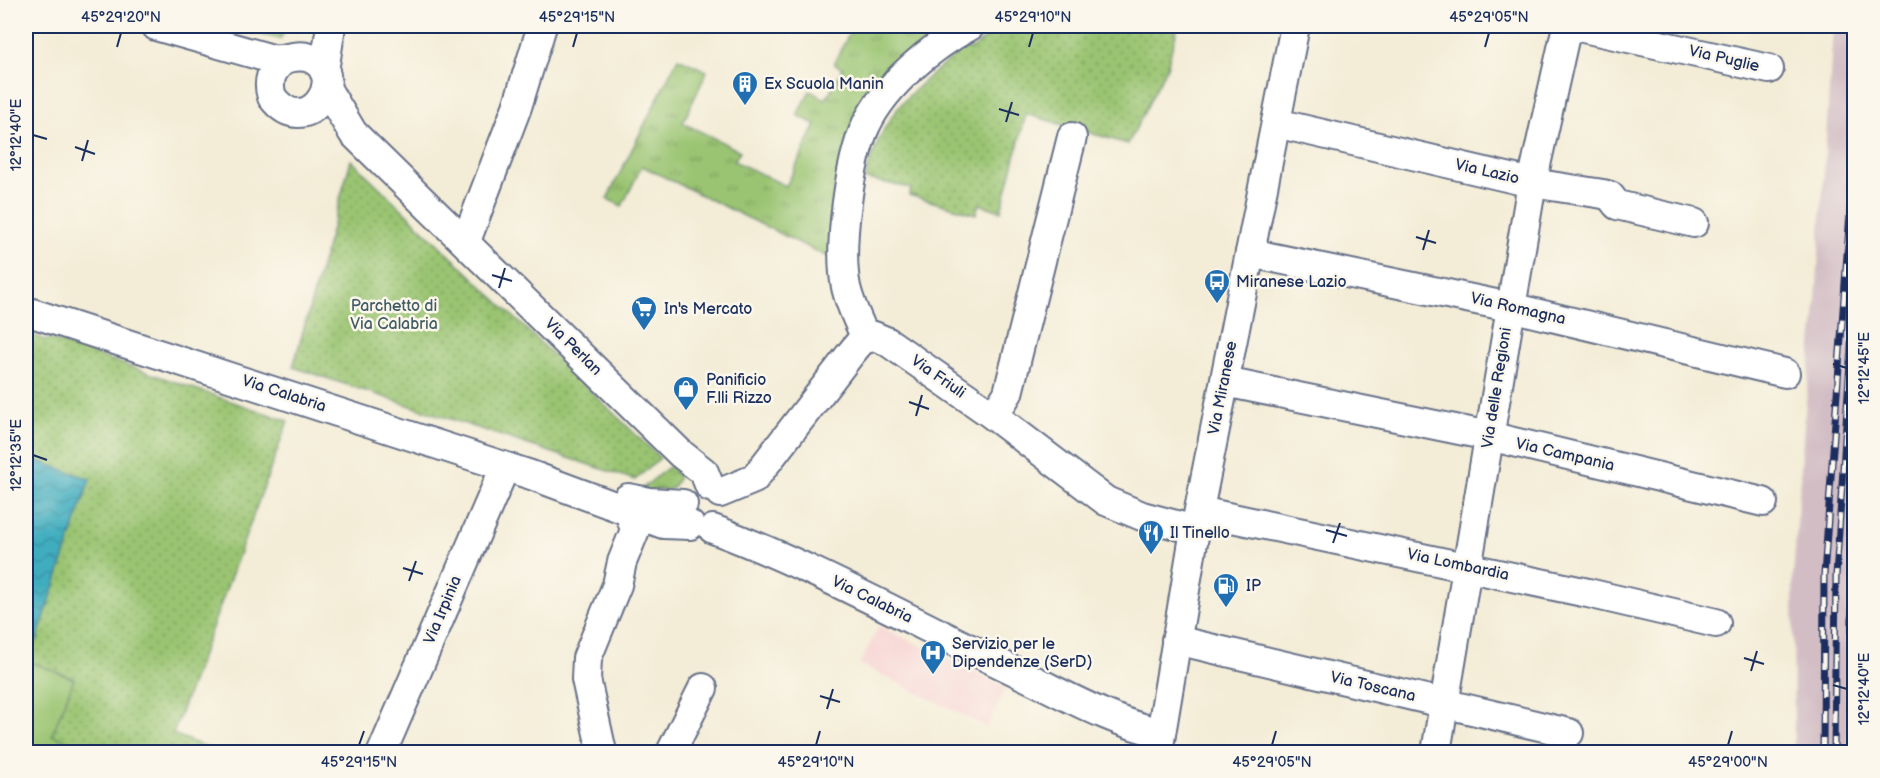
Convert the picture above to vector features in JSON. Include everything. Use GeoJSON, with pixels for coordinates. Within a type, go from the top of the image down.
{"type":"FeatureCollection","features":[{"type":"Feature","properties":{"kind":"street"},"geometry":{"type":"LineString","coordinates":[[156,26],[301,71],[319,104],[306,112]]}},
{"type":"Feature","properties":{"kind":"street"},"geometry":{"type":"LineString","coordinates":[[301,71],[330,26]]}},
{"type":"Feature","properties":{"kind":"street"},"geometry":{"type":"LineString","coordinates":[[466,241],[517,107],[542,26]]}},
{"type":"Feature","properties":{"kind":"street"},"geometry":{"type":"LineString","coordinates":[[602,753],[586,679],[587,658],[617,585],[646,535],[754,479],[852,352],[866,338],[853,311],[843,268],[848,210],[860,145],[872,114],[890,90],[925,58],[970,26]]}},
{"type":"Feature","properties":{"kind":"street","name":"Via Miranese"},"geometry":{"type":"LineString","coordinates":[[1159,743],[1197,520],[1295,26]]}},
{"type":"Feature","properties":{"kind":"street","name":"Via delle Regioni"},"geometry":{"type":"LineString","coordinates":[[1436,753],[1532,183],[1567,26]]}},
{"type":"Feature","properties":{"kind":"street","name":"Via Puglie"},"geometry":{"type":"LineString","coordinates":[[1574,26],[1769,69]]}},
{"type":"Feature","properties":{"kind":"street","name":"Via Perlan"},"geometry":{"type":"LineString","coordinates":[[353,133],[306,112],[292,112],[282,107],[272,97],[301,71],[353,133],[466,241],[681,454],[704,472],[695,508]]}},
{"type":"Feature","properties":{"kind":"street","name":"Via Lazio"},"geometry":{"type":"LineString","coordinates":[[1276,123],[1532,183],[1603,194],[1610,196],[1617,205],[1694,223]]}},
{"type":"Feature","properties":{"kind":"street"},"geometry":{"type":"LineString","coordinates":[[994,416],[1008,393],[1072,138]]}},
{"type":"Feature","properties":{"kind":"street","name":"Via Romagna"},"geometry":{"type":"LineString","coordinates":[[1250,253],[1510,307],[1785,373]]}},
{"type":"Feature","properties":{"kind":"street","name":"Via Calabria"},"geometry":{"type":"LineString","coordinates":[[26,311],[505,467],[629,511],[695,508]]}},
{"type":"Feature","properties":{"kind":"street","name":"Via Friuli"},"geometry":{"type":"LineString","coordinates":[[866,338],[881,337],[994,416],[1106,501],[1133,513],[1197,520]]}},
{"type":"Feature","properties":{"kind":"street","name":"Via Campania"},"geometry":{"type":"LineString","coordinates":[[1225,382],[1489,436],[1763,502]]}},
{"type":"Feature","properties":{"kind":"street","name":"Via Irpinia"},"geometry":{"type":"LineString","coordinates":[[382,753],[505,467]]}},
{"type":"Feature","properties":{"kind":"street","name":"Via Calabria"},"geometry":{"type":"LineString","coordinates":[[541,479],[649,502],[695,508],[980,654],[1133,727],[1159,743]]}},
{"type":"Feature","properties":{"kind":"street"},"geometry":{"type":"LineString","coordinates":[[617,585],[622,562],[635,530],[629,511]]}},
{"type":"Feature","properties":{"kind":"street","name":"Via Lombardia"},"geometry":{"type":"LineString","coordinates":[[1197,520],[1466,567],[1716,623]]}},
{"type":"Feature","properties":{"kind":"street","name":"Via Toscana"},"geometry":{"type":"LineString","coordinates":[[1176,640],[1569,733]]}},
{"type":"Feature","properties":{"kind":"street"},"geometry":{"type":"LineString","coordinates":[[672,753],[703,688]]}},
{"type":"Feature","properties":{"kind":"shaded area"},"geometry":{"type":"Polygon","coordinates":[[[1833,26],[1854,26],[1854,752],[1794,752],[1793,578],[1805,412],[1815,316],[1833,26]]]}},
{"type":"Feature","properties":{"kind":"shaded area","name":"Servizio per le Dipendenze (SerD)"},"geometry":{"type":"Polygon","coordinates":[[[879,626],[1006,687],[987,727],[860,664],[879,626]]]}},
{"type":"Feature","properties":{"kind":"green space"},"geometry":{"type":"Polygon","coordinates":[[[220,26],[288,26],[280,39],[220,26]]]}},
{"type":"Feature","properties":{"kind":"green space"},"geometry":{"type":"Polygon","coordinates":[[[853,26],[941,26],[934,40],[891,76],[834,260],[642,166],[622,206],[607,199],[678,58],[707,71],[683,123],[740,151],[734,161],[786,186],[816,125],[797,115],[810,91],[826,99],[843,68],[834,64],[853,26]]]}},
{"type":"Feature","properties":{"kind":"green space"},"geometry":{"type":"Polygon","coordinates":[[[1001,26],[1178,26],[1167,67],[1128,144],[1026,114],[1001,211],[979,204],[976,214],[909,195],[911,188],[865,179],[881,135],[902,104],[929,77],[964,48],[970,50],[1001,26]]]}},
{"type":"Feature","properties":{"kind":"green space","name":"Parchetto di Via Calabria"},"geometry":{"type":"Polygon","coordinates":[[[351,160],[660,458],[635,480],[293,367],[351,160]]]}},
{"type":"Feature","properties":{"kind":"green space"},"geometry":{"type":"Polygon","coordinates":[[[26,333],[46,340],[51,339],[288,421],[173,734],[218,752],[26,752],[26,333]]]}},
{"type":"Feature","properties":{"kind":"green space"},"geometry":{"type":"Polygon","coordinates":[[[671,465],[679,477],[672,489],[638,492],[671,465]]]}},
{"type":"Feature","properties":{"kind":"green space"},"geometry":{"type":"Polygon","coordinates":[[[26,660],[74,679],[52,735],[95,752],[26,752],[26,660]]]}},
{"type":"Feature","properties":{"kind":"water"},"geometry":{"type":"Polygon","coordinates":[[[26,457],[90,479],[36,642],[26,638],[26,457]]]}},
{"type":"Feature","properties":{"kind":"railway"},"geometry":{"type":"LineString","coordinates":[[1823,752],[1824,575],[1854,157]]}},
{"type":"Feature","properties":{"kind":"railway"},"geometry":{"type":"LineString","coordinates":[[1834,752],[1836,576],[1854,301]]}},
{"type":"Feature","properties":{"kind":"railway"},"geometry":{"type":"LineString","coordinates":[[1852,752],[1854,509]]}},
{"type":"Feature","properties":{"kind":"place","name":"Ex Scuola Manin"},"geometry":{"type":"Point","coordinates":[745,107]}},
{"type":"Feature","properties":{"kind":"place","name":"Miranese Lazio"},"geometry":{"type":"Point","coordinates":[1217,305]}},
{"type":"Feature","properties":{"kind":"place","name":"In's Mercato"},"geometry":{"type":"Point","coordinates":[644,332]}},
{"type":"Feature","properties":{"kind":"place","name":"Panificio F.lli Rizzo"},"geometry":{"type":"Point","coordinates":[686,412]}},
{"type":"Feature","properties":{"kind":"place","name":"Il Tinello"},"geometry":{"type":"Point","coordinates":[1151,556]}},
{"type":"Feature","properties":{"kind":"place","name":"IP"},"geometry":{"type":"Point","coordinates":[1226,609]}},
{"type":"Feature","properties":{"kind":"place","name":"Servizio per le Dipendenze (SerD)"},"geometry":{"type":"Point","coordinates":[933,676]}}]}
